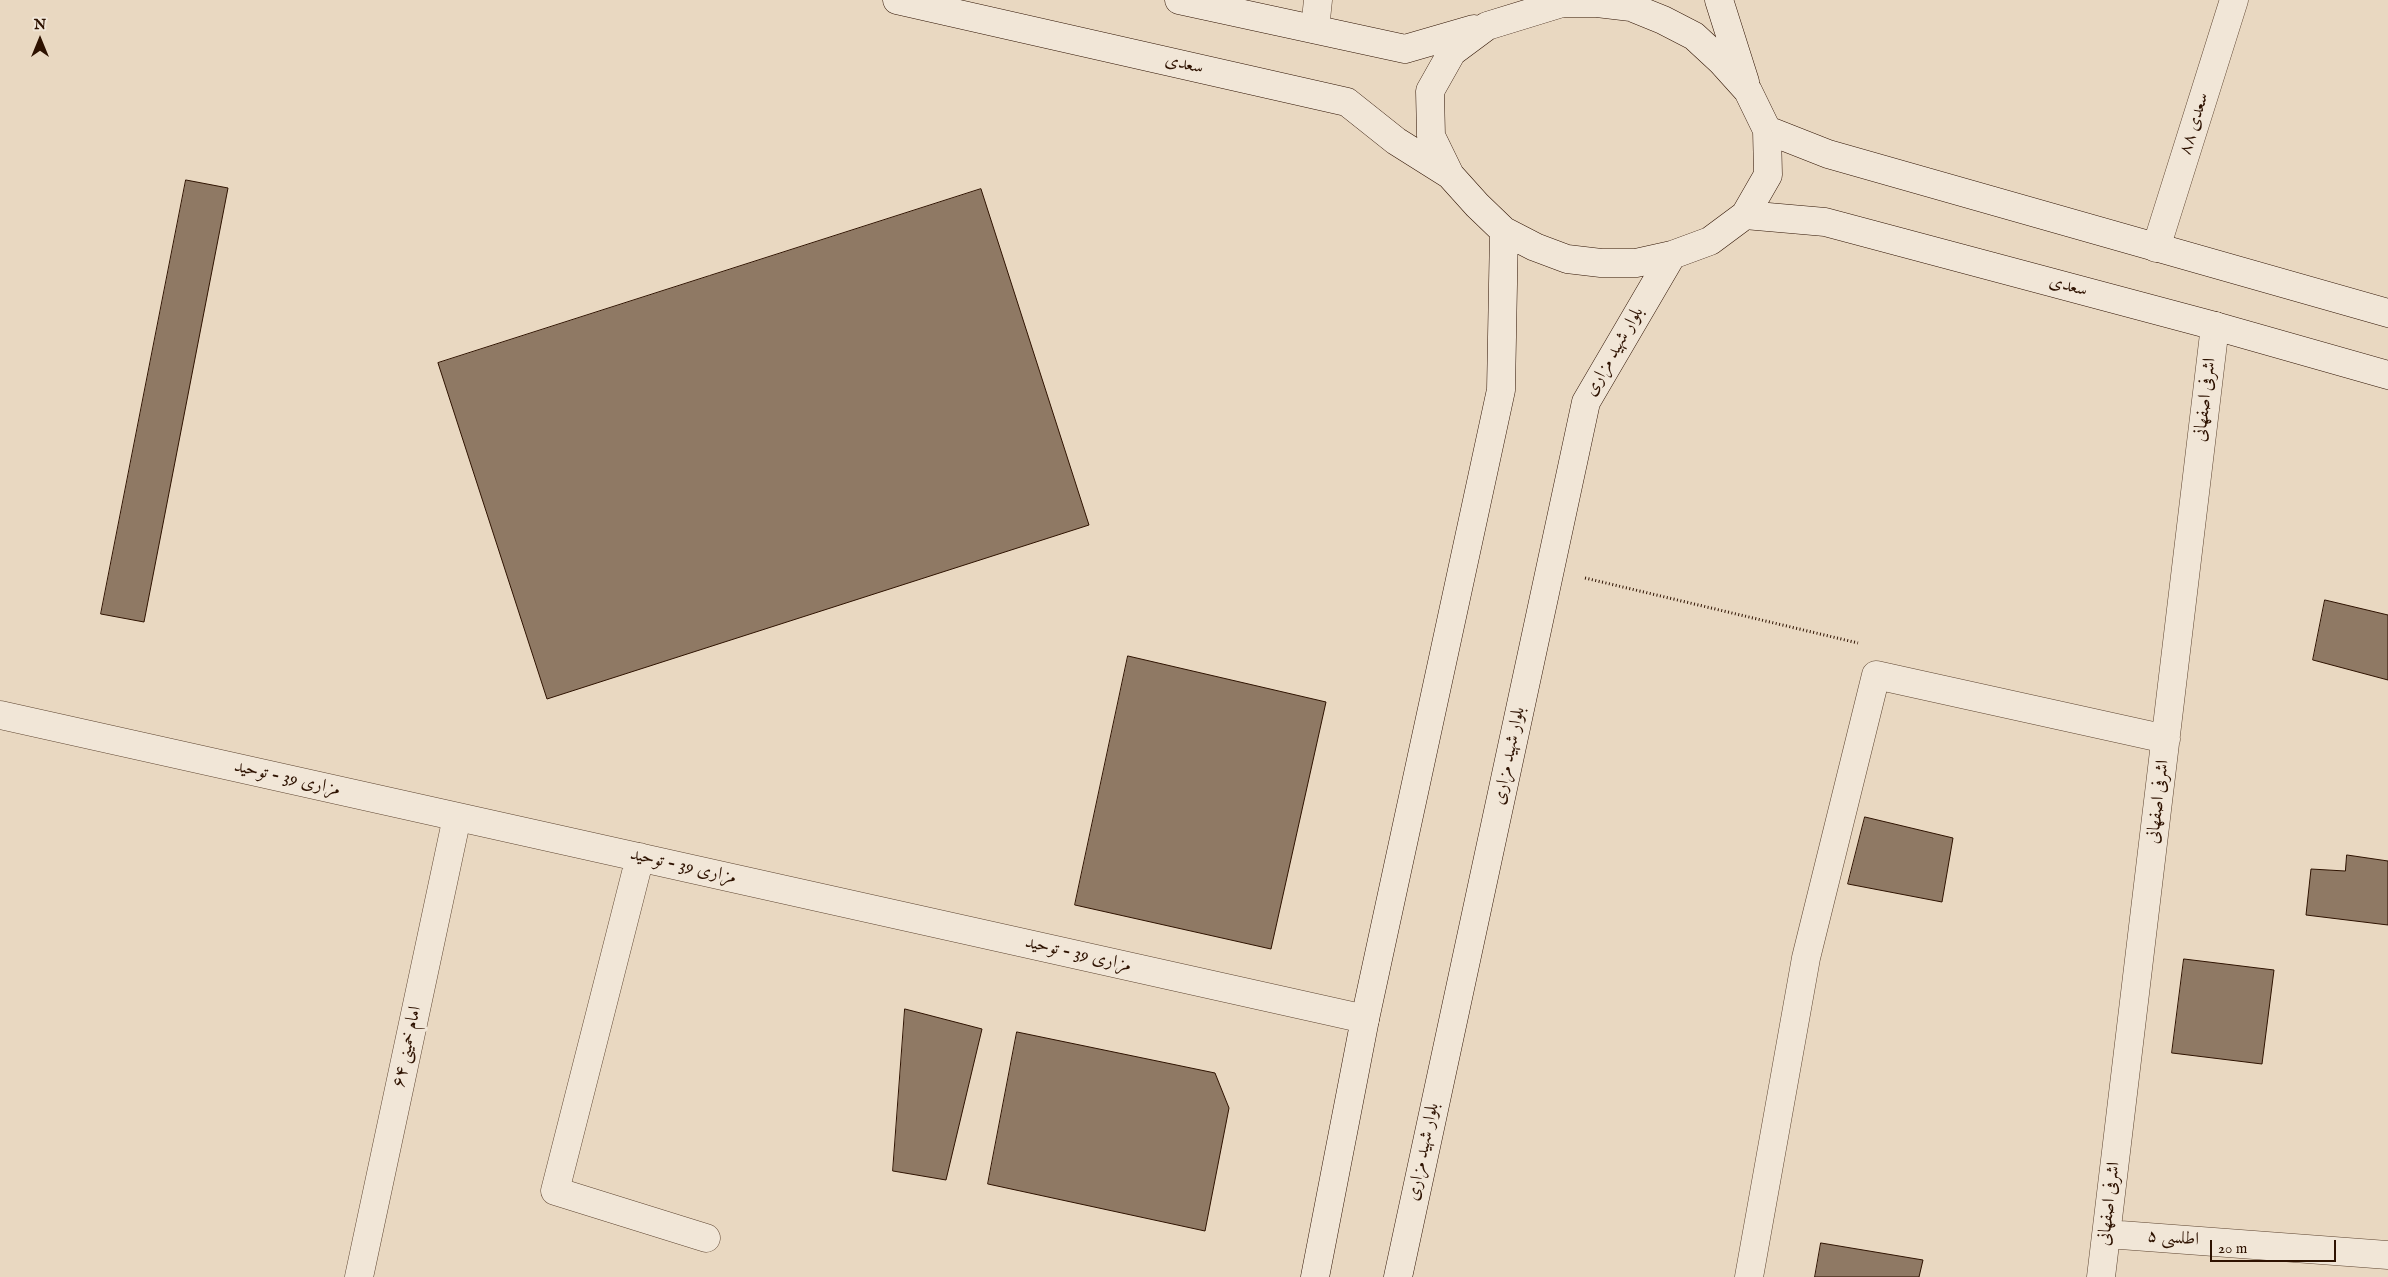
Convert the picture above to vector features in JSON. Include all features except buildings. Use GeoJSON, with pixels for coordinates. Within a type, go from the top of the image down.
{"type":"FeatureCollection","features":[{"type":"Feature","properties":{"kind":"main road","name":"سعدی"},"geometry":{"type":"LineString","coordinates":[[897,0],[1347,102],[1396,141],[1450,175]]}},
{"type":"Feature","properties":{"kind":"main road"},"geometry":{"type":"LineString","coordinates":[[1179,0],[1405,49],[1487,26],[1532,6],[1562,3],[1597,3],[1630,7],[1694,36],[1721,61],[1748,91]]}},
{"type":"Feature","properties":{"kind":"main road"},"geometry":{"type":"LineString","coordinates":[[1315,29],[1318,0]]}},
{"type":"Feature","properties":{"kind":"main road"},"geometry":{"type":"LineString","coordinates":[[1487,26],[1452,52],[1430,91],[1431,136],[1450,175],[1477,206],[1504,231],[1535,247],[1567,259],[1601,263],[1636,263],[1672,255],[1710,241],[1746,215],[1768,175],[1767,130],[1748,91],[1719,0]]}},
{"type":"Feature","properties":{"kind":"main road","name":"سعدی ۸۸"},"geometry":{"type":"LineString","coordinates":[[2156,248],[2234,0]]}},
{"type":"Feature","properties":{"kind":"main road"},"geometry":{"type":"LineString","coordinates":[[1767,130],[1828,154],[2388,313]]}},
{"type":"Feature","properties":{"kind":"main road","name":"سعدی"},"geometry":{"type":"LineString","coordinates":[[1746,215],[1825,222],[2215,326],[2388,375]]}},
{"type":"Feature","properties":{"kind":"main road"},"geometry":{"type":"LineString","coordinates":[[1315,1277],[1365,1019],[1501,390],[1504,231]]}},
{"type":"Feature","properties":{"kind":"main road","name":"بلوار شهید مزاری"},"geometry":{"type":"LineString","coordinates":[[1398,1277],[1586,402],[1672,255]]}},
{"type":"Feature","properties":{"kind":"main road","name":"اشرفی اصفهانی"},"geometry":{"type":"LineString","coordinates":[[2101,1277],[2215,326]]}},
{"type":"Feature","properties":{"kind":"main road"},"geometry":{"type":"LineString","coordinates":[[1749,1277],[1806,958],[1876,675],[2166,739]]}},
{"type":"Feature","properties":{"kind":"main road","name":"مزاری 39 - توحید"},"geometry":{"type":"LineString","coordinates":[[0,715],[1365,1019]]}},
{"type":"Feature","properties":{"kind":"main road","name":"امام خمینی ۶۴"},"geometry":{"type":"LineString","coordinates":[[359,1277],[457,816]]}},
{"type":"Feature","properties":{"kind":"main road"},"geometry":{"type":"LineString","coordinates":[[640,857],[555,1191],[706,1238]]}},
{"type":"Feature","properties":{"kind":"main road","name":"اطلسی ۵"},"geometry":{"type":"LineString","coordinates":[[2107,1234],[2388,1255]]}},
{"type":"Feature","properties":{"kind":"path"},"geometry":{"type":"LineString","coordinates":[[1550,569],[1863,644],[1876,675]]}}]}
